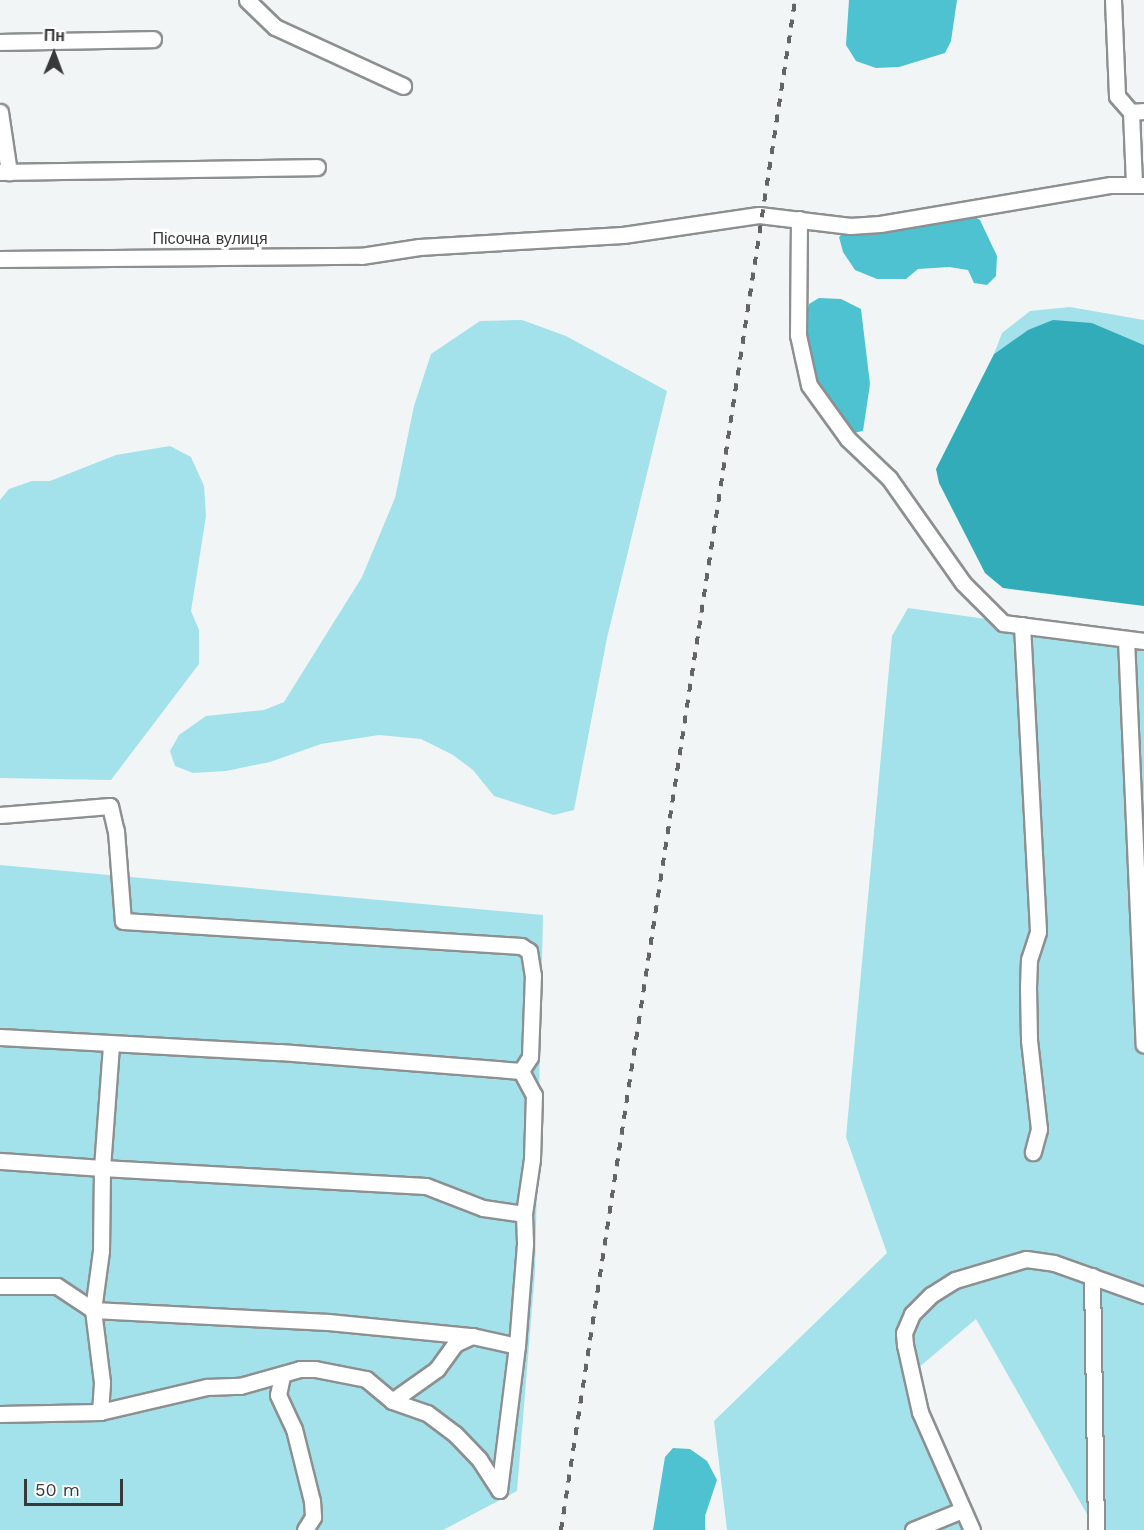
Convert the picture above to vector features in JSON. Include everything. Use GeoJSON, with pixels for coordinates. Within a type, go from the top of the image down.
{"type":"FeatureCollection","features":[{"type":"Feature","properties":{"kind":"street"},"geometry":{"type":"LineString","coordinates":[[247,0],[275,27],[402,86]]}},
{"type":"Feature","properties":{"kind":"street"},"geometry":{"type":"LineString","coordinates":[[1113,0],[1117,96],[1137,112],[1139,185]]}},
{"type":"Feature","properties":{"kind":"street"},"geometry":{"type":"LineString","coordinates":[[0,42],[153,39]]}},
{"type":"Feature","properties":{"kind":"street"},"geometry":{"type":"LineString","coordinates":[[0,112],[4,172],[317,167]]}},
{"type":"Feature","properties":{"kind":"street","name":"Пісочна вулиця"},"geometry":{"type":"LineString","coordinates":[[0,259],[361,256],[419,247],[576,239],[759,215],[850,226],[880,224],[1139,185]]}},
{"type":"Feature","properties":{"kind":"street"},"geometry":{"type":"LineString","coordinates":[[799,219],[798,334],[809,385],[849,440],[889,478],[963,583],[1003,623],[1144,641]]}},
{"type":"Feature","properties":{"kind":"street"},"geometry":{"type":"LineString","coordinates":[[1022,625],[1038,932],[1029,959],[1028,987],[1029,1040],[1039,1129],[1033,1152]]}},
{"type":"Feature","properties":{"kind":"street"},"geometry":{"type":"LineString","coordinates":[[1126,639],[1144,1045]]}},
{"type":"Feature","properties":{"kind":"street"},"geometry":{"type":"LineString","coordinates":[[0,815],[110,806],[123,921],[521,946],[529,951],[532,975],[530,1057],[521,1071]]}},
{"type":"Feature","properties":{"kind":"street"},"geometry":{"type":"LineString","coordinates":[[0,1037],[280,1052],[521,1071],[529,1081],[534,1106],[524,1214],[525,1244],[517,1346],[499,1490],[455,1434],[427,1413],[392,1401],[366,1379],[315,1369],[300,1369],[282,1376],[240,1386],[207,1387],[100,1412],[0,1414]]}},
{"type":"Feature","properties":{"kind":"street"},"geometry":{"type":"LineString","coordinates":[[100,1412],[102,1382],[93,1310],[101,1251],[102,1167],[111,1044]]}},
{"type":"Feature","properties":{"kind":"street"},"geometry":{"type":"LineString","coordinates":[[0,1161],[426,1186],[483,1208],[524,1214]]}},
{"type":"Feature","properties":{"kind":"street"},"geometry":{"type":"LineString","coordinates":[[972,1530],[920,1412],[905,1345],[906,1324],[931,1295],[963,1277],[1006,1262],[1026,1259],[1054,1263],[1144,1295]]}},
{"type":"Feature","properties":{"kind":"street"},"geometry":{"type":"LineString","coordinates":[[1092,1276],[1096,1530]]}},
{"type":"Feature","properties":{"kind":"street"},"geometry":{"type":"LineString","coordinates":[[0,1286],[57,1286],[93,1310],[328,1322],[472,1336],[517,1346]]}},
{"type":"Feature","properties":{"kind":"street"},"geometry":{"type":"LineString","coordinates":[[392,1401],[437,1369],[455,1344],[472,1336]]}},
{"type":"Feature","properties":{"kind":"street"},"geometry":{"type":"LineString","coordinates":[[282,1376],[278,1395],[294,1429],[312,1501],[313,1517],[306,1530]]}},
{"type":"Feature","properties":{"kind":"street"},"geometry":{"type":"LineString","coordinates":[[913,1530],[962,1510]]}},
{"type":"Feature","properties":{"kind":"shaded area"},"geometry":{"type":"Polygon","coordinates":[[[849,0],[957,0],[951,41],[945,53],[899,67],[876,68],[856,61],[846,45],[849,0]]]}},
{"type":"Feature","properties":{"kind":"shaded area"},"geometry":{"type":"Polygon","coordinates":[[[972,215],[980,220],[997,256],[996,276],[987,285],[974,283],[968,270],[949,267],[918,269],[906,279],[877,279],[855,270],[843,252],[839,237],[842,234],[972,215]]]}},
{"type":"Feature","properties":{"kind":"shaded area"},"geometry":{"type":"Polygon","coordinates":[[[819,298],[841,299],[861,309],[870,384],[863,431],[853,433],[813,383],[804,321],[809,304],[819,298]]]}},
{"type":"Feature","properties":{"kind":"shaded area"},"geometry":{"type":"Polygon","coordinates":[[[1070,307],[1144,320],[1144,345],[1092,323],[1028,330],[994,354],[1002,333],[1030,311],[1070,307]]]}},
{"type":"Feature","properties":{"kind":"shaded area"},"geometry":{"type":"Polygon","coordinates":[[[522,320],[566,336],[667,391],[607,638],[574,810],[554,815],[494,796],[473,770],[453,755],[421,739],[379,735],[321,744],[270,762],[226,771],[193,773],[175,766],[170,751],[179,735],[206,716],[264,710],[284,702],[362,577],[395,498],[414,406],[431,354],[480,321],[522,320]]]}},
{"type":"Feature","properties":{"kind":"shaded area"},"geometry":{"type":"Polygon","coordinates":[[[1053,320],[1092,323],[1144,345],[1144,606],[1003,588],[985,573],[939,483],[936,469],[994,354],[1028,330],[1053,320]]]}},
{"type":"Feature","properties":{"kind":"shaded area"},"geometry":{"type":"Polygon","coordinates":[[[170,446],[191,457],[204,486],[206,516],[191,611],[199,630],[199,664],[111,780],[0,778],[0,500],[9,489],[32,481],[50,481],[116,455],[170,446]]]}},
{"type":"Feature","properties":{"kind":"shaded area"},"geometry":{"type":"Polygon","coordinates":[[[908,608],[1144,641],[1144,1530],[1096,1530],[976,1319],[911,1374],[972,1530],[727,1530],[714,1421],[887,1253],[846,1137],[892,636],[908,608]]]}},
{"type":"Feature","properties":{"kind":"shaded area"},"geometry":{"type":"Polygon","coordinates":[[[0,865],[543,915],[535,1272],[517,1491],[443,1530],[0,1530],[0,865]]]}},
{"type":"Feature","properties":{"kind":"shaded area"},"geometry":{"type":"Polygon","coordinates":[[[673,1448],[690,1449],[707,1461],[717,1480],[705,1516],[705,1530],[653,1530],[665,1457],[673,1448]]]}},
{"type":"Feature","properties":{"kind":"railway"},"geometry":{"type":"LineString","coordinates":[[561,1530],[795,0]]}}]}
